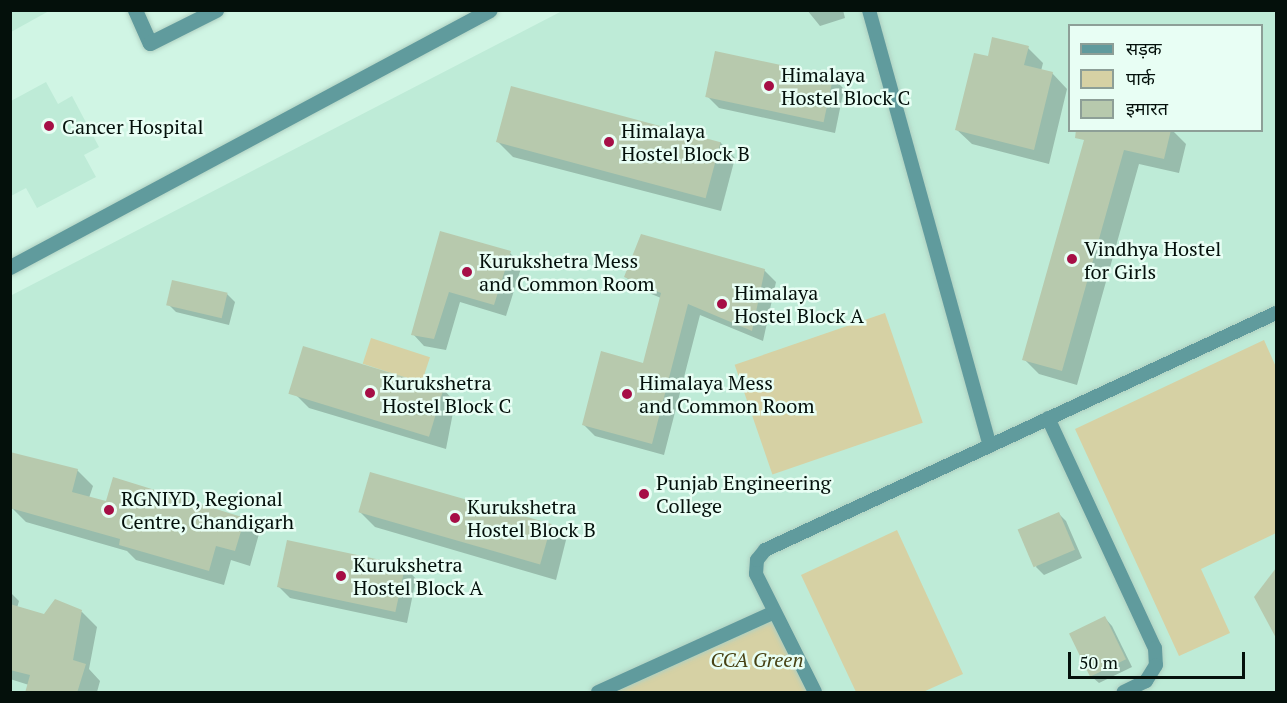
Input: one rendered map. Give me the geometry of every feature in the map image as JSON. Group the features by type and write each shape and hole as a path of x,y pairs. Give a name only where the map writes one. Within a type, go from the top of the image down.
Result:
{"street":[{"path":"135,10 150,43 216,10"},
{"path":"10,267 490,10"}],"lane":[{"path":"869,10 990,445"},
{"path":"815,693 756,574 758,560 765,550 1276,313"},
{"path":"1048,418 1155,648 1156,665 1146,681 1123,693"},
{"path":"598,693 774,612"}],"shaded area":[{"path":"11,10 49,10 49,11 11,32"},
{"name":"Punjab Engineering College","path":"562,11 1276,11 1276,692 11,692 10,296"},
{"name":"Cancer Hospital","path":"46,82 58,104 72,96 99,147 84,155 96,177 37,208 26,188 11,196 11,101"}],"green space":[{"path":"885,313 923,423 772,474 735,365"},
{"path":"371,338 430,357 422,383 363,364"},
{"path":"1264,340 1276,367 1276,533 1201,569 1230,633 1179,656 1075,429"},
{"path":"897,530 963,674 923,692 856,692 801,575"},
{"name":"CCA Green","path":"772,614 812,692 603,692"}],"building":[{"path":"992,37 1029,46 1024,65 1053,72 1034,150 955,130 974,53 988,56"},
{"name":"Himalaya Hostel Block C","path":"715,51 833,76 824,122 705,97"},
{"name":"Himalaya Hostel Block B","path":"511,86 721,142 706,198 496,142"},
{"name":"Vindhya Hostel for Girls","path":"1076,132 1171,132 1164,159 1124,150 1062,371 1022,360 1084,140 1075,138"},
{"name":"Kurukshetra Mess and Common Room","path":"440,231 511,251 494,305 449,292 434,339 411,335"},
{"path":"641,234 765,269 752,331 688,304 652,444 582,425 601,351 643,363 661,293 624,277"},
{"path":"172,280 228,293 222,318 166,305"},
{"name":"Kurukshetra Hostel Block C","path":"303,346 444,389 429,437 288,394"},
{"name":"RGNIYD, Regional Centre, Chandigarh","path":"10,452 78,469 72,492 106,501 113,477 245,518 235,551 216,546 209,571 119,545 120,539 10,508"},
{"name":"Kurukshetra Hostel Block B","path":"370,472 552,524 540,564 358,512"},
{"path":"1059,512 1075,550 1034,567 1018,530"},
{"name":"Kurukshetra Hostel Block A","path":"287,540 405,565 395,612 277,587"},
{"path":"1276,568 1276,638 1254,597"},
{"path":"55,599 82,610 73,660 86,664 77,693 25,693 30,675 10,670 10,604 44,614"},
{"path":"1105,616 1126,659 1090,677 1069,634"}],"place":[{"name":"Himalaya Hostel Block C","path":"769,86"},
{"name":"Cancer Hospital","path":"49,126"},
{"name":"Himalaya Hostel Block B","path":"609,142"},
{"name":"Vindhya Hostel for Girls","path":"1072,259"},
{"name":"Kurukshetra Mess and Common Room","path":"467,272"},
{"name":"Himalaya Hostel Block A","path":"722,304"},
{"name":"Kurukshetra Hostel Block C","path":"370,393"},
{"name":"Himalaya Mess and Common Room","path":"627,394"},
{"name":"Punjab Engineering College","path":"644,494"},
{"name":"RGNIYD, Regional Centre, Chandigarh","path":"109,510"},
{"name":"Kurukshetra Hostel Block B","path":"455,518"},
{"name":"Kurukshetra Hostel Block A","path":"341,576"}]}
